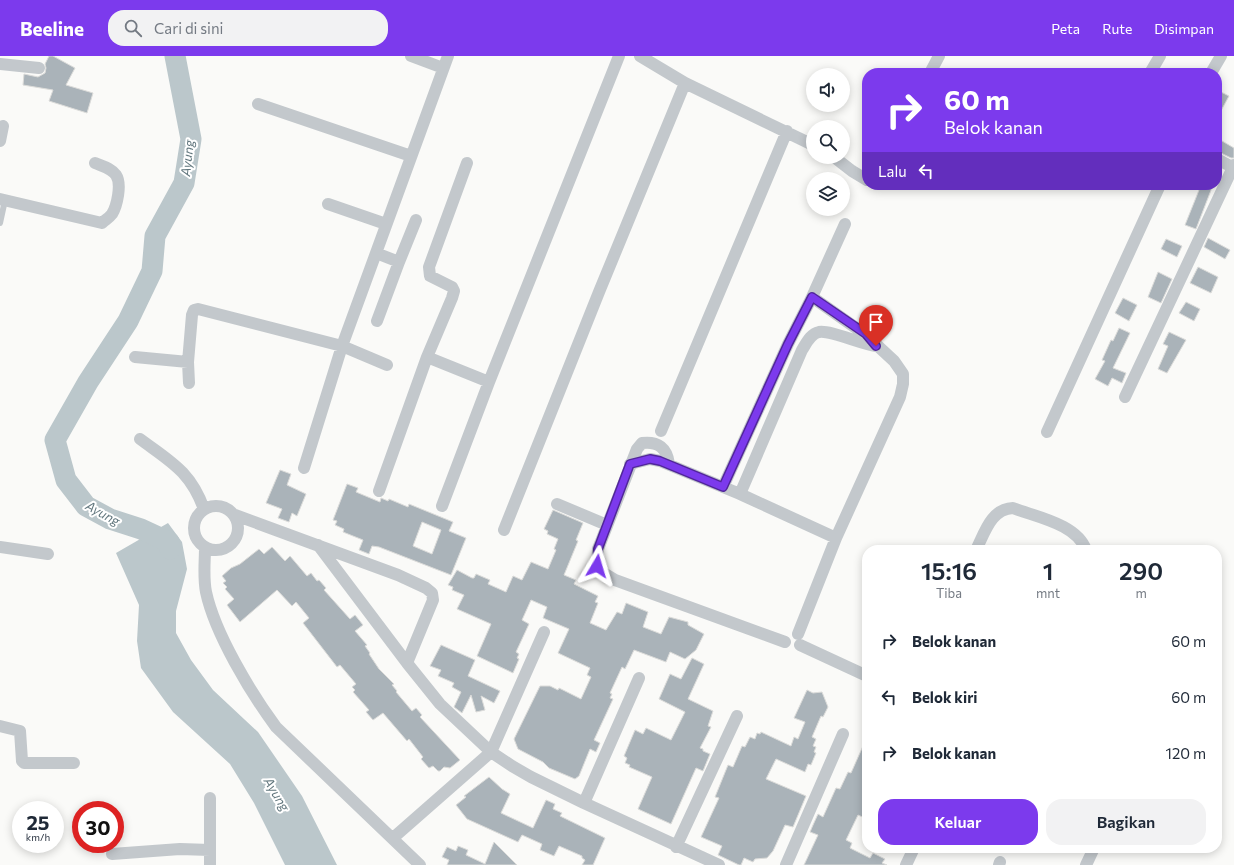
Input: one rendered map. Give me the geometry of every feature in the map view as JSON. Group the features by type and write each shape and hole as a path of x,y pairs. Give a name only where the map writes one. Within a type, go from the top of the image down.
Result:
{"street":[{"path":"410,56 443,68"},
{"path":"304,468 342,346 448,56"},
{"path":"442,506 489,382 619,56"},
{"path":"640,56 685,83 806,141"},
{"path":"933,68 939,56"},
{"path":"1153,68 1160,56"},
{"path":"1214,68 1221,56"},
{"path":"0,64 39,68"},
{"path":"504,530 587,321 685,83"},
{"path":"258,104 412,156"},
{"path":"0,141 3,126"},
{"path":"661,431 787,131"},
{"path":"1125,397 1233,167 1222,162"},
{"path":"2,199 102,223 111,216 115,208 119,185 117,176 111,170 95,163"},
{"path":"379,492 427,357 454,290 450,285 430,276 429,267 467,163"},
{"path":"843,164 862,177"},
{"path":"1047,432 1158,190"},
{"path":"328,204 386,224"},
{"path":"377,321 416,220"},
{"path":"723,487 788,344 812,297 845,224"},
{"path":"376,253 400,262"},
{"path":"669,464 666,450 654,443 642,444 637,449 607,525 596,559 597,566 615,580 785,642 792,648 799,639 836,538 900,397 903,384 903,374 898,366 856,327 812,297"},
{"path":"189,384 188,362 192,315 194,310 198,309 342,346 387,365"},
{"path":"848,339 856,327"},
{"path":"740,494 802,350 811,337 820,332 831,333 863,344 876,346"},
{"path":"788,344 802,350"},
{"path":"135,357 188,362"},
{"path":"427,357 489,382"},
{"path":"140,439 186,475 198,492 204,509"},
{"path":"630,464 650,459 669,464 740,494 836,538"},
{"path":"557,504 607,525"},
{"path":"235,515 239,528 235,540 230,545 218,550 205,546 196,537 194,531 196,518 204,509 212,506 221,506 228,509 235,515 398,575 426,588 432,593 433,600 430,609 408,663"},
{"path":"978,545 989,522 997,512 1005,508 1013,508 1063,527 1083,541 1084,545"},
{"path":"317,544 440,704 491,752 531,777 676,847 719,865"},
{"path":"205,546 204,580 211,608 229,650 257,702 282,733 331,782 393,838 420,865"},
{"path":"0,548 48,554"},
{"path":"393,838 491,752 544,632"},
{"path":"799,639 862,673"},
{"path":"584,803 639,678"},
{"path":"676,847 737,716"},
{"path":"0,726 20,731 22,761 24,763 74,763"},
{"path":"786,865 843,734"},
{"path":"210,798 210,865"},
{"path":"112,854 180,849 210,850"},
{"path":"906,865 912,853"},
{"path":"1086,865 1092,853"}],"lane":[{"path":"0,223 2,199"}],"water":[{"path":"168,523 182,542 187,569 176,611 176,633 191,660 213,690 258,732 302,796 337,865 285,865 254,803 230,764 173,712 141,668 137,641 139,605 116,553"}],"building":[{"path":"49,56 53,56 75,68 66,85 93,93 87,113 49,101 53,90 23,85 24,74 38,77 45,73 45,64"},
{"path":"1222,92 1229,96 1222,109"},
{"path":"1222,141 1234,148 1234,158 1222,154"},
{"path":"1199,190 1211,190 1196,229 1185,225"},
{"path":"1208,238 1230,250 1225,259 1204,247"},
{"path":"1166,239 1182,246 1177,257 1161,249"},
{"path":"1198,267 1218,277 1211,293 1190,283"},
{"path":"1158,272 1172,279 1161,303 1148,297"},
{"path":"1123,298 1137,305 1129,321 1115,313"},
{"path":"1186,302 1200,309 1194,321 1179,313"},
{"path":"1119,328 1130,333 1113,368 1126,373 1122,383 1112,378 1108,386 1095,379 1105,361 1102,360 1111,340 1113,341"},
{"path":"1169,332 1186,340 1167,373 1158,369 1168,346 1163,344"},
{"path":"280,470 291,474 287,485 306,494 297,516 292,513 289,522 278,518 282,509 266,503"},
{"path":"347,484 358,488 356,492 380,502 381,498 388,501 389,499 408,507 409,504 453,522 449,531 466,538 451,575 379,547 372,546 369,554 359,550 363,540 343,532 344,529 335,525 337,521 333,520","holes":["422,522 441,530 432,554 413,546"]},
{"path":"553,510 583,523 576,540 578,541 564,575 576,580 574,584 598,596 595,602 598,603 590,623 606,630 617,612 622,614 626,603 648,612 643,627 661,634 669,617 688,622 688,625 704,634 696,650 685,659 670,652 666,662 634,650 625,669 622,667 610,693 612,694 610,698 613,699 594,740 600,743 596,752 590,749 579,776 575,779 549,768 543,762 518,749 514,739 540,686 550,686 558,690 559,688 581,699 591,677 587,675 590,668 558,653 569,629 543,618 547,607 531,600 522,620 529,624 516,652 519,654 517,658 519,659 513,673 477,656 491,624 457,609 464,595 452,590 453,587 448,585 457,570 472,578 474,578 476,574 490,580 488,584 506,592 513,576 522,580 531,562 548,569 556,550 554,549 558,539 547,534 548,531 544,529"},
{"path":"272,547 285,561 290,556 307,576 311,573 317,581 319,580 326,588 324,590 350,619 355,615 363,625 355,631 367,645 365,646 370,653 369,654 379,669 394,684 392,685 397,691 396,692 412,711 416,708 422,715 420,717 460,760 450,768 444,767 440,771 433,766 429,768 421,759 423,757 409,739 407,741 383,713 373,720 366,712 369,710 353,692 355,690 352,687 356,684 340,665 337,667 303,623 309,618 296,602 292,606 277,590 240,622 227,605 234,599 225,589 227,587 223,583 226,581 222,576 259,549 264,554"},
{"path":"441,645 475,660 468,676 500,691 494,703 481,696 485,710 476,712 471,695 462,713 454,707 461,692 452,687 454,683 438,676 441,670 430,666"},
{"path":"692,658 704,664 688,699 713,711 708,726 711,727 700,748 710,754 703,771 696,768 671,824 638,809 652,777 629,767 630,765 625,763 627,758 624,756 635,730 643,734 646,728 671,740 685,712 659,699 670,674 681,679"},
{"path":"807,690 813,693 822,692 828,707 823,717 821,716 812,737 816,739 813,746 816,747 814,752 816,753 811,765 808,764 805,772 776,759 766,779 806,796 793,827 785,825 773,851 767,858 755,859 753,862 744,858 741,865 739,865 718,855 722,846 701,837 719,798 715,797 728,765 733,767 742,746 745,747 750,737 755,739 757,733 760,734 761,732 791,746 794,737 798,739 805,722 794,718"},
{"path":"862,748 862,817 858,815 846,840 852,843 850,848 870,858 873,853 885,859 882,863 887,865 804,865 818,835 810,832 818,814 823,817 836,788 840,789 848,772 851,773"},
{"path":"489,777 510,794 501,813 533,828 546,800 555,804 553,809 562,813 560,816 605,838 593,865 582,865 585,860 582,856 559,846 554,856 540,850 542,844 522,835 518,842 467,819 456,805 466,797 464,796"},
{"path":"494,842 517,865 447,865 449,860 442,857 447,847 456,851 458,846 468,850 466,855 485,864"}],"waterway":[{"name":"Ayung","path":"170,549 169,542 141,529 110,519 86,506 66,480 55,440 88,382 128,321 152,271 155,236 184,183 191,139 175,56"}],"route":[{"path":"597,566 596,559 598,549 630,464 650,459 660,461 723,487 788,344 812,297 866,334 876,346"}]}
